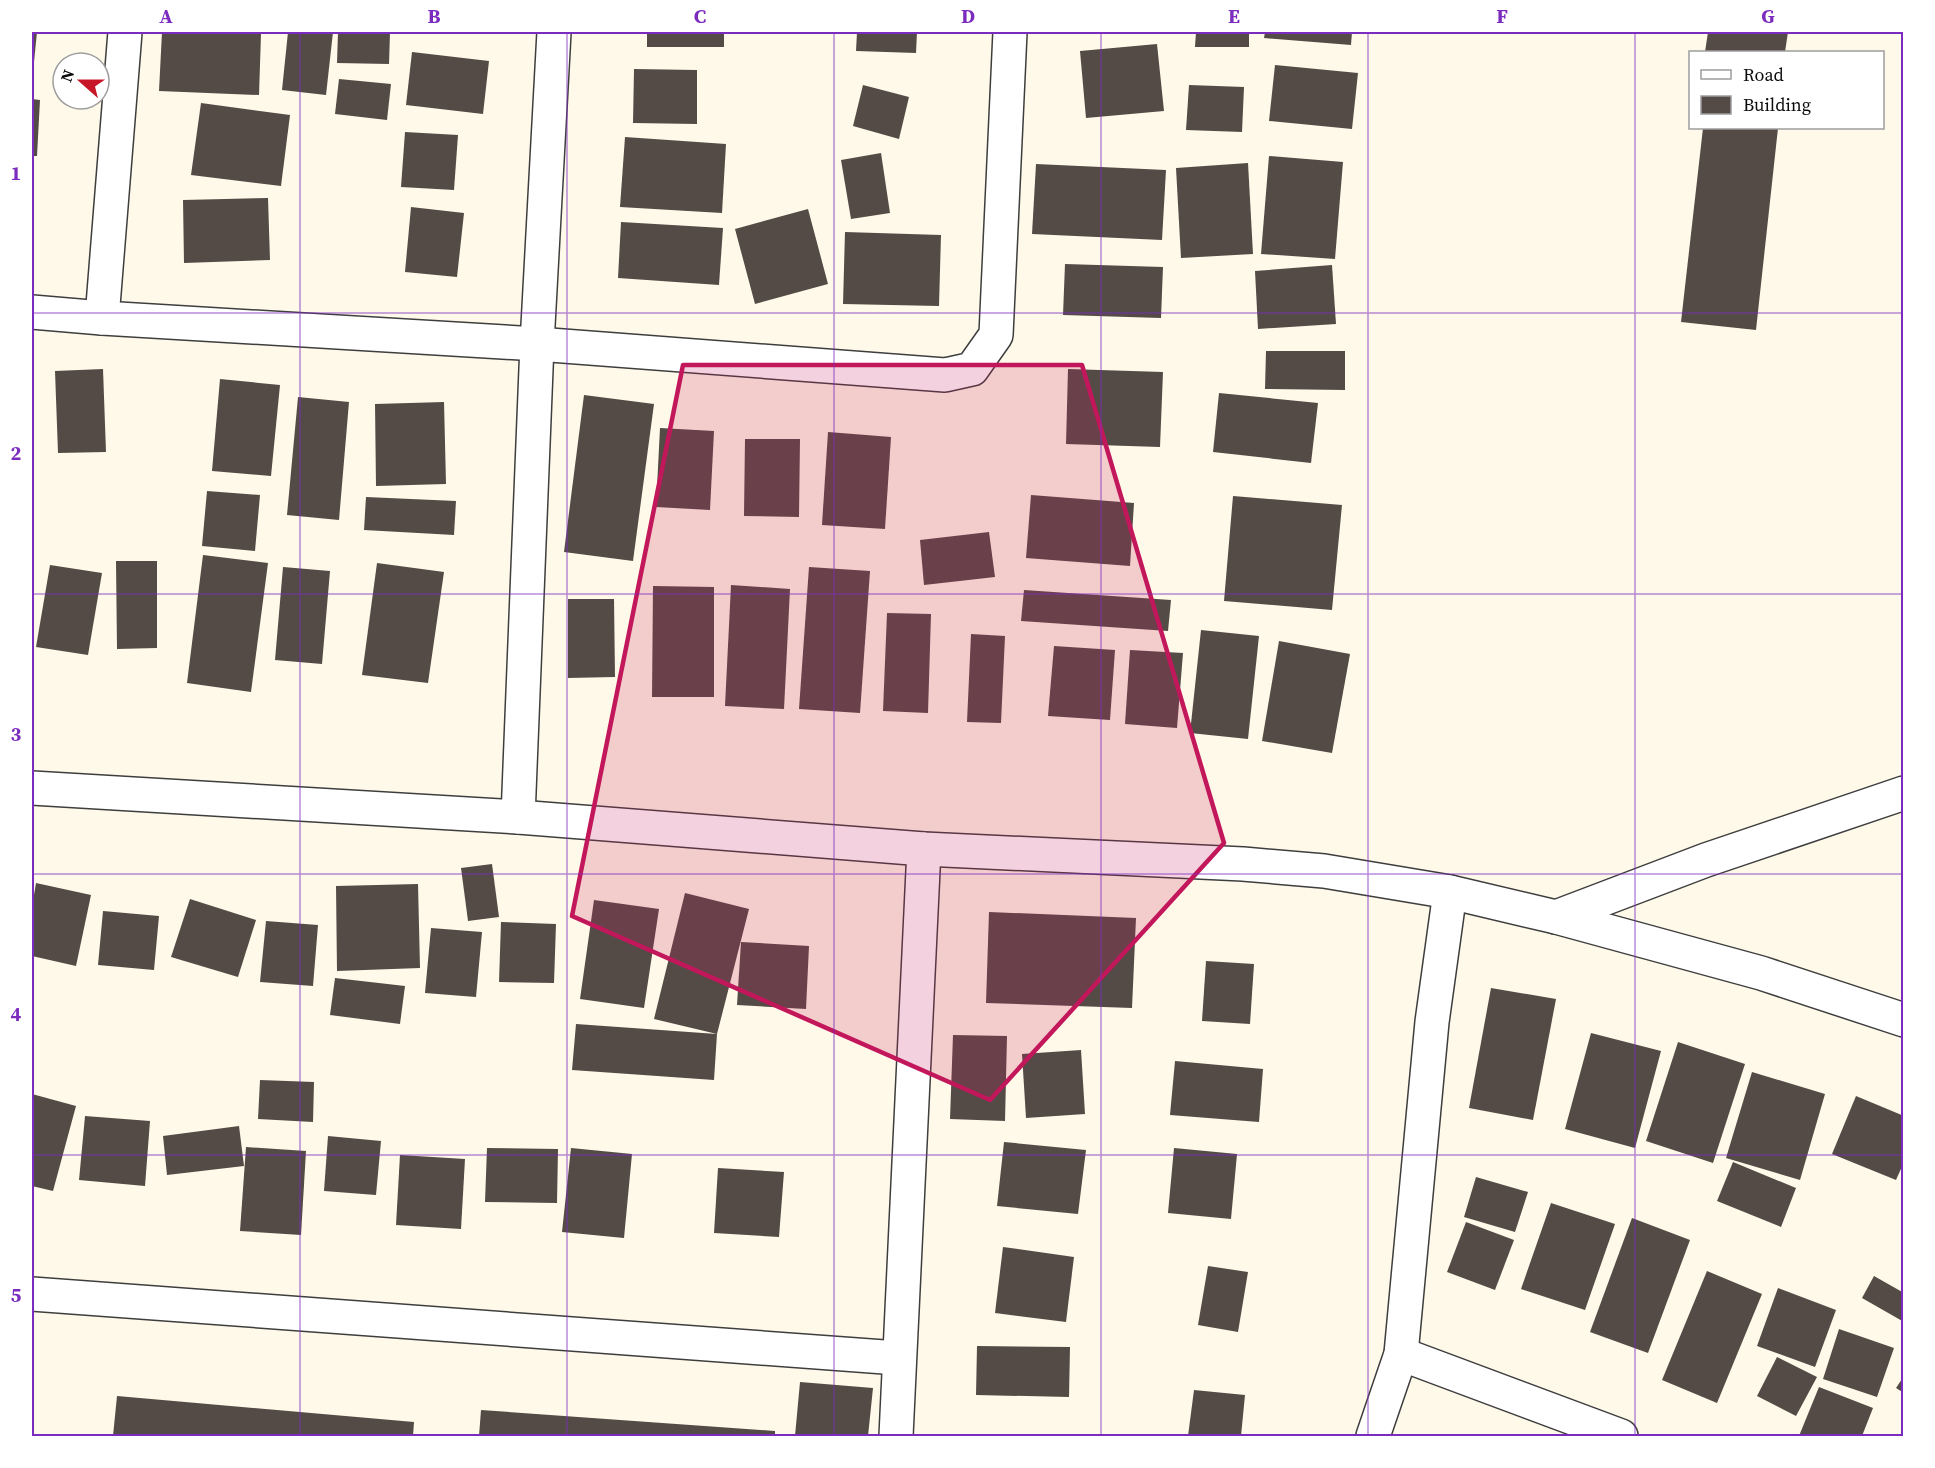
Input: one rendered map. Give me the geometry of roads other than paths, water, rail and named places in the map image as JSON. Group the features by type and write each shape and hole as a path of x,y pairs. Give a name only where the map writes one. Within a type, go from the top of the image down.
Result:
{"street":[{"path":"102,318 125,32"},
{"path":"518,817 537,344 554,32"},
{"path":"32,312 537,344 945,375 972,369 996,335 1010,32"},
{"path":"32,788 518,817 924,849 1255,865 1324,871 1450,892 1556,917 1761,973 1904,1020"},
{"path":"1556,917 1706,860 1904,793"},
{"path":"896,1437 924,849"},
{"path":"1373,1437 1401,1354 1432,1022 1450,892"},
{"path":"32,1294 898,1358"},
{"path":"1401,1354 1622,1437"}]}
